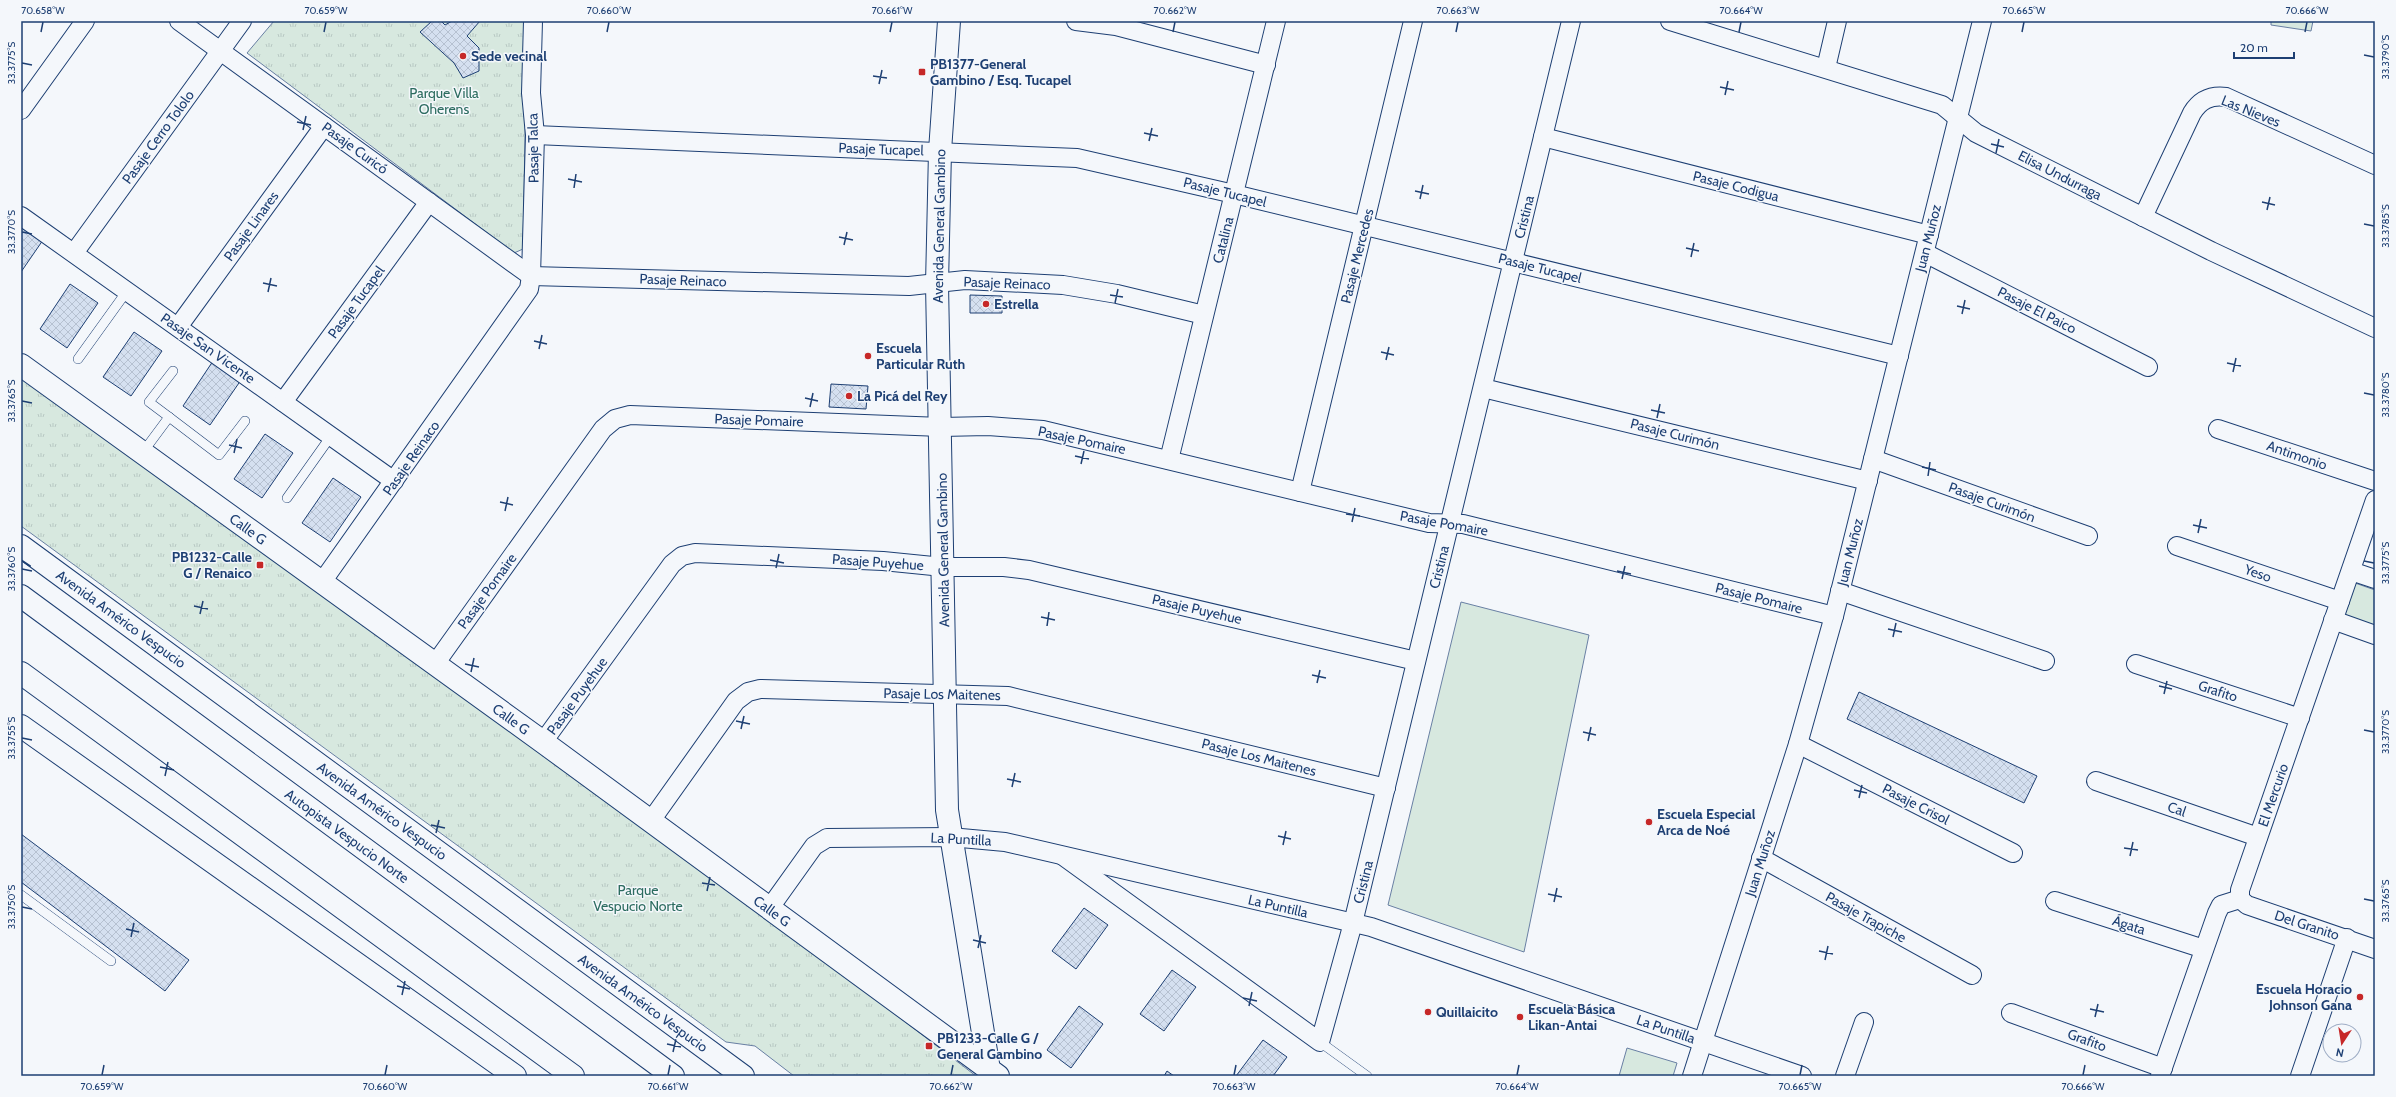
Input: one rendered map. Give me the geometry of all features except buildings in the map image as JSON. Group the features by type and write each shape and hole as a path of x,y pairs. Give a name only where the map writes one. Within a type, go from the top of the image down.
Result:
{"main road":[{"name":"Avenida General Gambino","path":"949,21 940,151 937,284 947,810 950,837 993,1074"},
{"name":"Calle G","path":"21,365 543,742 993,1074"},
{"name":"Avenida Américo Vespucio","path":"21,546 743,1076"},
{"name":"Autopista Vespucio Norte","path":"21,596 673,1076"},
{"path":"21,673 573,1076"},
{"path":"21,726 515,1076"}],"street":[{"path":"21,110 85,21"},
{"name":"Pasaje Curicó","path":"179,21 531,276"},
{"name":"Pasaje Cerro Tololo","path":"74,253 242,21"},
{"name":"Pasaje Talca","path":"531,276 535,135 531,93 534,21"},
{"path":"1076,21 1116,26 1266,65"},
{"name":"Catalina","path":"1169,460 1276,21"},
{"name":"Pasaje Mercedes","path":"1300,492 1414,21"},
{"name":"Cristina","path":"1320,1042 1353,924 1571,21"},
{"name":"Elisa Undurraga","path":"1670,21 1706,26 1826,68 1942,105 1976,133 2143,217 2375,328"},
{"path":"1826,68 1837,21"},
{"name":"Juan Muñoz","path":"1692,1076 1798,744 1834,616 1982,21"},
{"name":"Las Nieves","path":"2143,217 2192,113 2199,104 2210,98 2226,97 2375,165"},
{"name":"Pasaje Linares","path":"178,327 324,126"},
{"name":"Pasaje Tucapel","path":"535,135 1077,158 1234,194 1899,356"},
{"name":"Pasaje Codigua","path":"1543,137 1929,235"},
{"name":"Pasaje Tucapel","path":"283,402 429,202"},
{"name":"Pasaje San Vicente","path":"21,216 394,480"},
{"name":"Pasaje El Paico","path":"1925,253 2148,367"},
{"name":"Pasaje Reinaco","path":"322,582 526,296 531,276 910,286 965,280 1070,286 1117,294 1204,315"},
{"name":"Pasaje Curimón","path":"1483,388 1868,481"},
{"name":"Pasaje Pomaire","path":"435,664 602,429 615,419 630,415 940,427 988,426 1043,430 1429,523 1463,524 1834,616"},
{"name":"Antimonio","path":"2218,429 2375,482"},
{"name":"Pasaje Curimón","path":"1873,459 2088,536"},
{"name":"El Mercurio","path":"2240,899 2240,890 2375,500"},
{"name":"Yeso","path":"2176,546 2340,601"},
{"name":"Pasaje Puyehue","path":"543,742 672,564 682,556 695,552 860,560 943,568 1004,567 1052,574 1416,661"},
{"path":"2350,571 2375,579"},
{"path":"1840,591 2045,661"},
{"path":"2333,620 2375,635"},
{"name":"Grafito","path":"2136,664 2300,718"},
{"name":"Pasaje Los Maitenes","path":"650,822 736,701 748,692 760,689 945,694 983,693 1014,697 1386,788"},
{"name":"Pasaje Crisol","path":"1798,744 2013,853"},
{"name":"Cal","path":"2096,781 2258,837"},
{"name":"La Puntilla","path":"769,909 820,840 827,838 950,837 1005,842 1371,927 1802,1076"},
{"path":"1064,856 1320,1042"},
{"name":"Pasaje Trapiche","path":"1761,858 1972,975"},
{"path":"2161,1072 2204,949 2221,906 2240,899"},
{"name":"Del Granito","path":"2240,899 2247,905 2375,948"},
{"name":"Ágata","path":"2055,901 2204,949"},
{"path":"2300,1076 2347,938"},
{"name":"Grafito","path":"2011,1013 2161,1072"},
{"path":"1845,1076 1864,1022"}],"lane":[{"path":"78,359 127,291"},
{"path":"173,371 149,402 219,455 245,421"},
{"path":"142,452 169,417"},
{"path":"287,498 331,436"},
{"path":"21,895 110,961"},
{"path":"1320,1042 1367,1076"}],"green space":[{"name":"Parque Villa Oherens","path":"274,21 527,21 523,249 514,253 247,53"},
{"path":"2271,21 2313,21 2311,31 2271,25"},
{"name":"Parque Vespucio Norte","path":"21,370 685,853 976,1076 794,1076 755,1046 726,1042 21,526"},
{"path":"2355,583 2375,590 2375,627 2344,617"},
{"path":"1461,602 1589,635 1524,952 1388,905"},
{"path":"1627,1048 1677,1063 1673,1076 1619,1076"}],"wall":[{"path":"21,560 30,566"}],"place":[{"name":"Sede vecinal","path":"463,56"},
{"name":"PB1377-General Gambino / Esq. Tucapel","path":"922,72"},
{"name":"Estrella","path":"986,304"},
{"name":"Escuela Particular Ruth","path":"868,356"},
{"name":"La Picá del Rey","path":"849,396"},
{"name":"PB1232-Calle G / Renaico","path":"260,565"},
{"name":"Escuela Especial Arca de Noé","path":"1649,822"},
{"name":"Escuela Horacio Johnson Gana","path":"2360,997"},
{"name":"Quillaicito","path":"1428,1012"},
{"name":"Escuela Básica Likan-Antai","path":"1520,1017"},
{"name":"PB1233-Calle G / General Gambino","path":"929,1046"}]}
